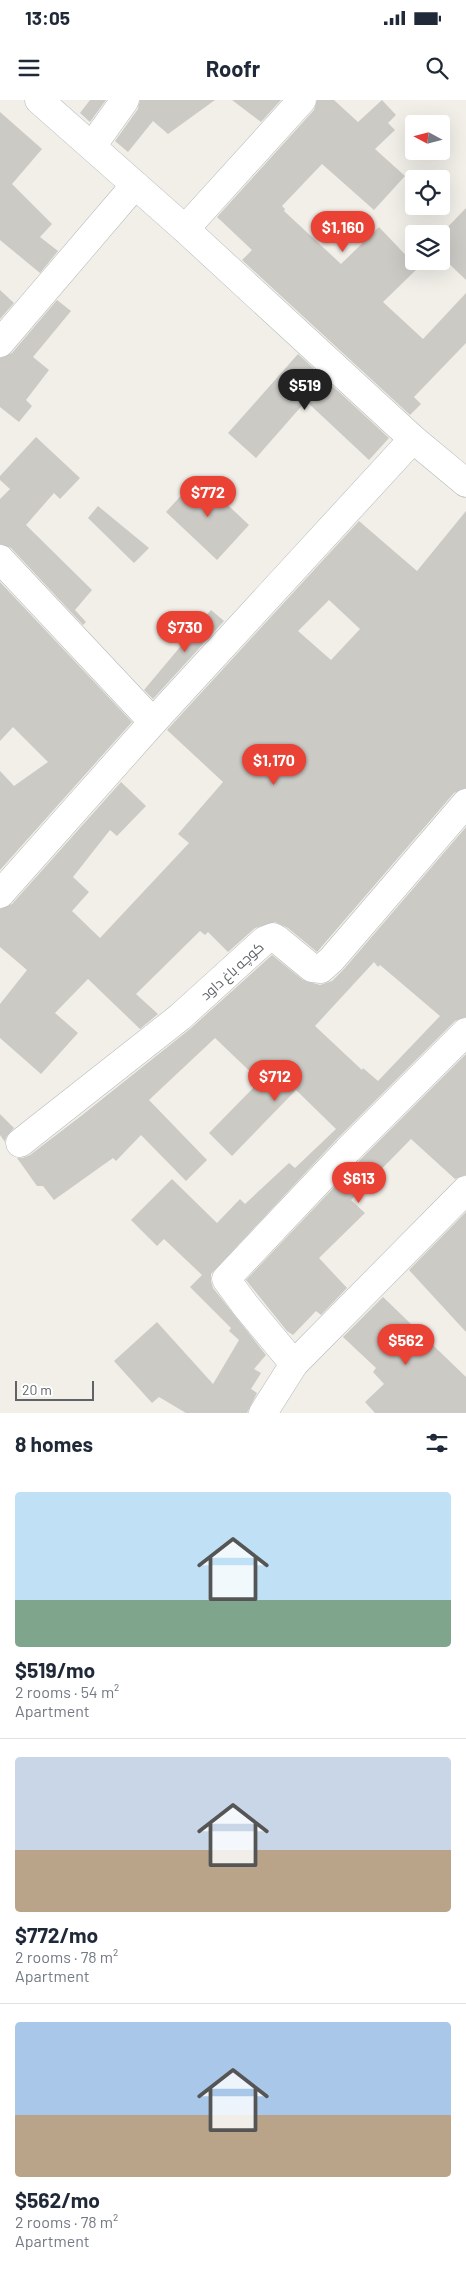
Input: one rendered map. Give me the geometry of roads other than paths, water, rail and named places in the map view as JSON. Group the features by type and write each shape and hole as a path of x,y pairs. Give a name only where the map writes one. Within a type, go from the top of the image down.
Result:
{"street":[{"path":"39,100 186,230 413,439 466,483"},
{"path":"92,146 125,100"},
{"path":"186,230 302,100"},
{"path":"0,343 135,185"},
{"path":"0,894 153,722 413,439"},
{"path":"0,560 153,722"},
{"name":"کوچه باغ داود","path":"20,1143 180,1017 265,940 272,937 278,940 312,968 321,969 332,959 466,803"},
{"path":"294,1364 245,1305 226,1278 348,1150 466,1032"},
{"path":"263,1413 294,1364 466,1190"}]}
